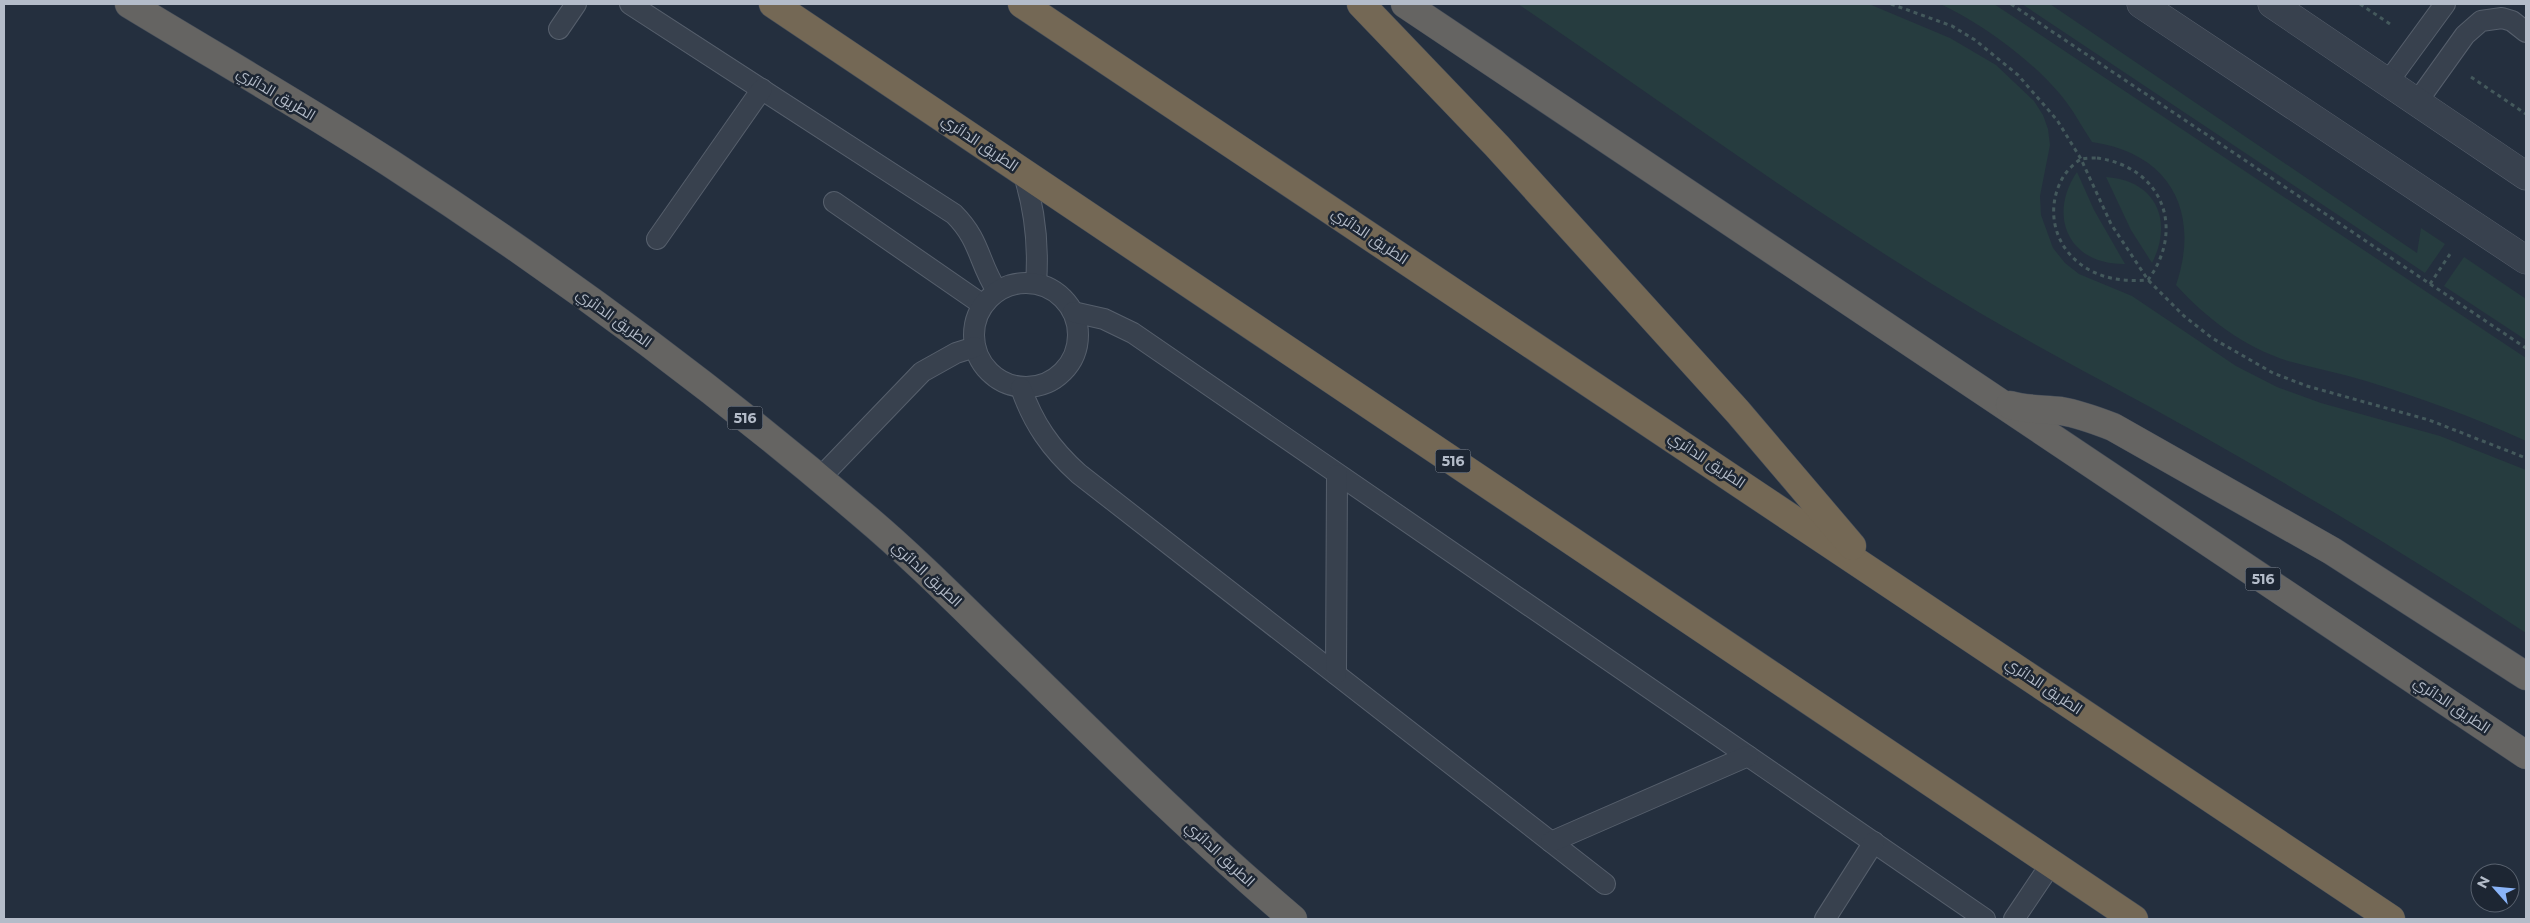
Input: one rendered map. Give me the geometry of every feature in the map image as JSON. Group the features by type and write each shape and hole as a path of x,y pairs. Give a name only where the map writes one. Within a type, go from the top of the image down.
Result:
{"highway":[{"name":"الطريق الدائري","path":"129,4 389,163 642,337 820,478 948,592 1153,792 1293,919"},
{"name":"الطريق الدائري","path":"772,4 2134,919"},
{"name":"الطريق الدائري","path":"1022,4 2391,919"},
{"path":"1361,4 1496,146 1731,405 1876,573"},
{"name":"الطريق الدائري","path":"1405,4 2526,755"},
{"path":"2000,402 2029,410 2058,411 2086,416 2113,427 2332,551 2526,676"}],"street":[{"path":"2141,4 2526,260"},
{"path":"2272,4 2526,176"}],"lane":[{"path":"559,29 576,4"},
{"path":"630,4 954,214 971,234 988,276 990,298"},
{"path":"2388,82 2445,4"},
{"path":"2417,102 2465,35 2481,21 2502,18 2512,21 2526,32"},
{"path":"657,239 762,89"},
{"path":"1023,172 1036,224 1038,261 1036,283"},
{"path":"834,202 990,298"},
{"path":"1036,283 1051,288 1064,298 1073,312 1078,327 1078,343 1073,358 1064,372 1052,382 1036,387 1021,388 1004,384 991,375 981,363 975,347 973,333 976,318 990,298 1009,285 1036,283"},
{"path":"1073,312 1104,319 1133,333 1985,919"},
{"path":"820,478 922,372 956,353 975,347"},
{"path":"1021,388 1037,426 1063,460 1605,884"},
{"path":"1336,674 1337,475"},
{"path":"1551,842 1748,756"},
{"path":"1825,919 1874,842"},
{"path":"2014,919 2051,864"}],"path":[{"path":"1891,4 1952,26 1997,56 2039,97 2057,120 2081,159 2111,224 2148,280 2184,316 2212,338 2273,373 2307,386 2428,420 2526,458"},
{"path":"2011,4 2526,348"},
{"path":"2081,159 2114,160 2129,167 2142,176 2158,196 2166,218 2167,236 2164,252 2158,267 2148,280 2131,281 2094,273 2079,263 2066,249 2057,233 2053,214 2054,198 2068,169 2081,159"},
{"path":"2430,284 2471,223"}],"green space":[{"path":"1518,4 1869,4 1950,38 1996,65 2034,101 2043,115 2048,129 2050,145 2040,196 2041,215 2053,248 2065,263 2079,274 2132,296 2236,366 2277,387 2321,403 2440,436 2526,470 2526,633 2415,562 2301,493 1980,313 1921,277 1804,201"},
{"path":"1940,4 1994,4 2526,358 2526,441 2467,416 2407,394 2272,355 2241,340 2213,320 2176,285 2183,258 2184,233 2181,211 2173,190 2159,173 2142,159 2119,148 2092,142 2067,103 2026,60 1974,22"},
{"path":"2022,4 2050,4 2417,253 2421,228 2445,244 2425,273"},
{"path":"2077,172 2094,210 2125,264 2106,262 2090,256 2077,247 2069,235 2064,221 2064,205 2068,189"},
{"path":"2106,177 2123,180 2137,186 2148,194 2156,205 2160,218 2161,232 2152,263 2131,230"},
{"path":"2464,257 2526,299 2526,340 2444,286"}]}
